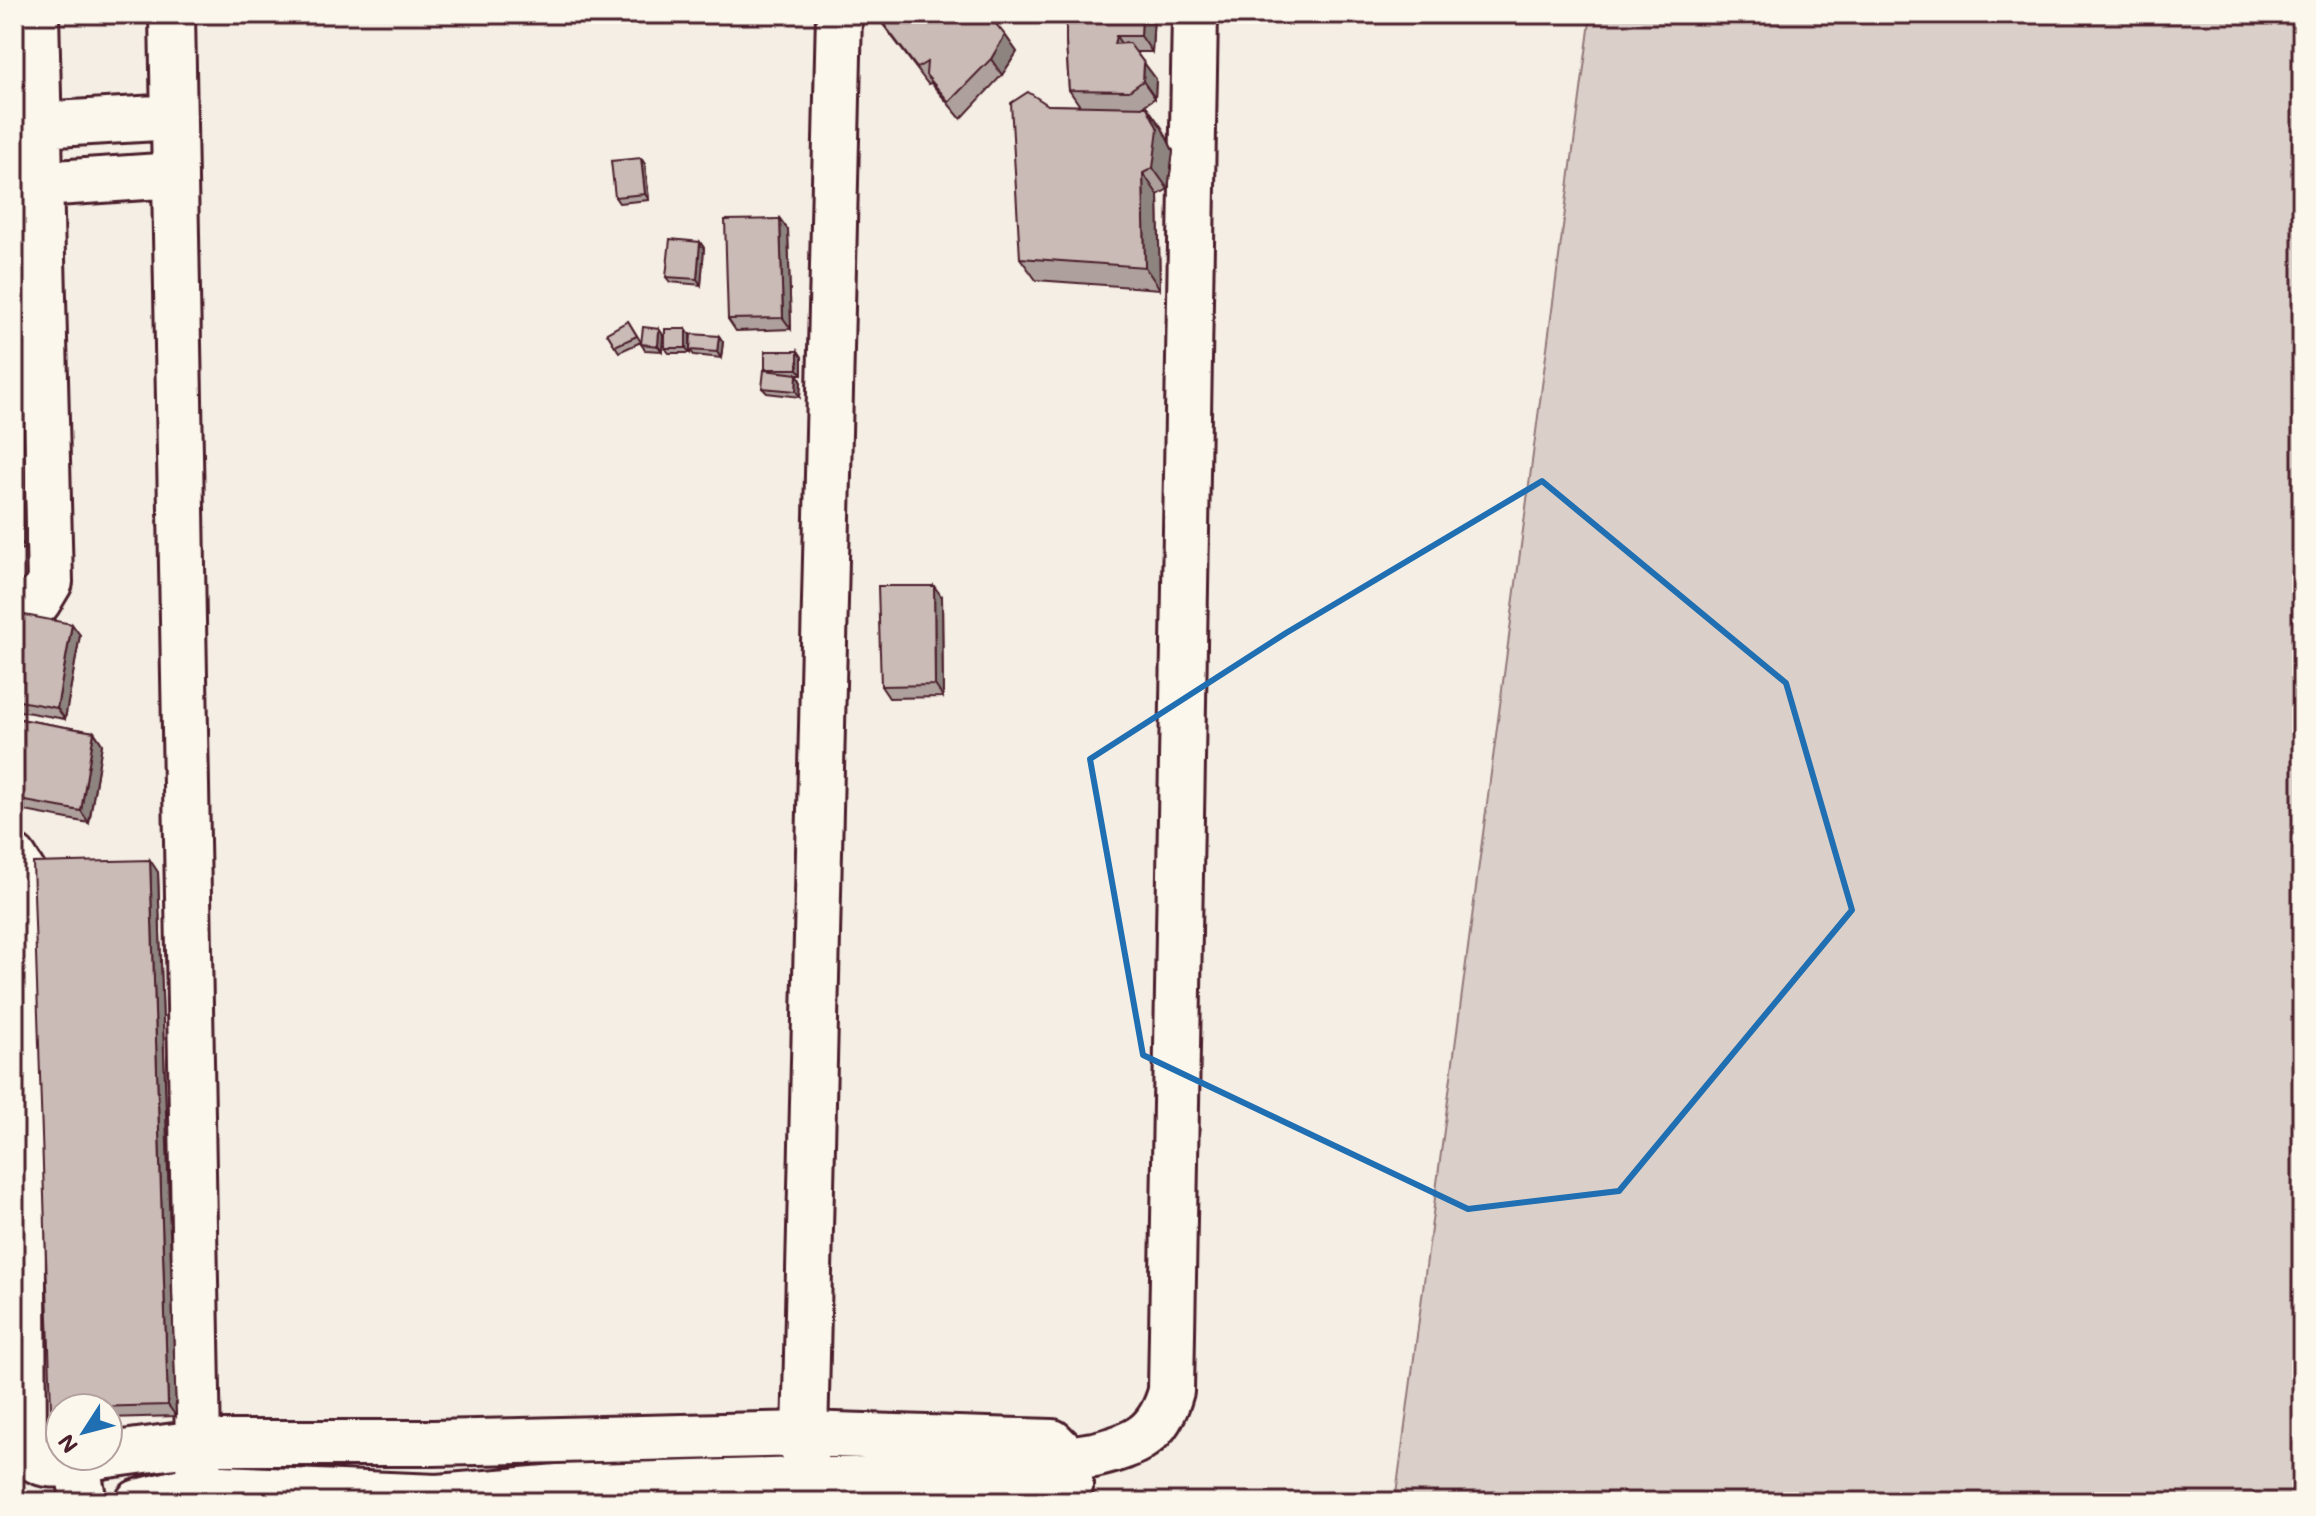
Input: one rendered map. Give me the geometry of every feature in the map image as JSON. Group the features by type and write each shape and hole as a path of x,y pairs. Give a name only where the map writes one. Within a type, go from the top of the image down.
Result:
{"street":[{"path":"14,606 38,602 50,582 36,14"},
{"path":"172,14 199,1495"},
{"path":"804,1480 839,14"},
{"path":"138,1502 199,1495 437,1497 558,1487 804,1480 1070,1481 1115,1450 1133,1444 1148,1434 1167,1408 1171,1391 1195,14"},
{"path":"39,125 174,117"},
{"path":"41,184 175,175"},
{"path":"14,858 24,874 26,887 18,1127 24,1448 33,1461 44,1464"},
{"path":"124,1453 197,1443 433,1443 804,1434 1052,1442 1070,1481"},
{"path":"552,1439 558,1487"},
{"path":"84,1502 92,1472"}],"highlighted area":[{"path":"1542,481 1786,683 1852,910 1619,1191 1468,1209 1143,1055 1090,759 1286,633"}],"shaded area":[{"path":"1591,14 2302,14 2302,1502 1395,1502"}],"building":[{"path":"876,14 988,14 1005,35 991,59 949,102 926,75 927,62 917,68"},
{"path":"1066,14 1142,14 1141,36 1116,36 1114,44 1129,43 1144,63 1143,81 1129,91 1069,90"},
{"path":"1028,92 1048,105 1147,107 1158,129 1153,168 1143,173 1145,267 1020,258 1011,103"},
{"path":"641,158 645,194 615,197 611,161"},
{"path":"780,219 783,318 728,319 725,220"},
{"path":"670,239 700,242 697,279 666,277"},
{"path":"14,303 18,538 14,538"},
{"path":"628,321 637,336 615,346 607,333"},
{"path":"643,327 659,329 658,346 641,344"},
{"path":"665,329 686,329 686,348 665,348"},
{"path":"691,334 719,336 717,352 690,350"},
{"path":"765,351 798,351 798,369 765,369"},
{"path":"764,370 797,374 796,391 762,388"},
{"path":"878,586 934,586 935,685 881,686"},
{"path":"14,613 72,624 57,708 14,700"},
{"path":"14,718 94,732 81,811 14,799"},
{"path":"150,860 168,1405 124,1406 124,1392 50,1392 33,863"},
{"path":"801,1495 802,1502 382,1502"}]}
